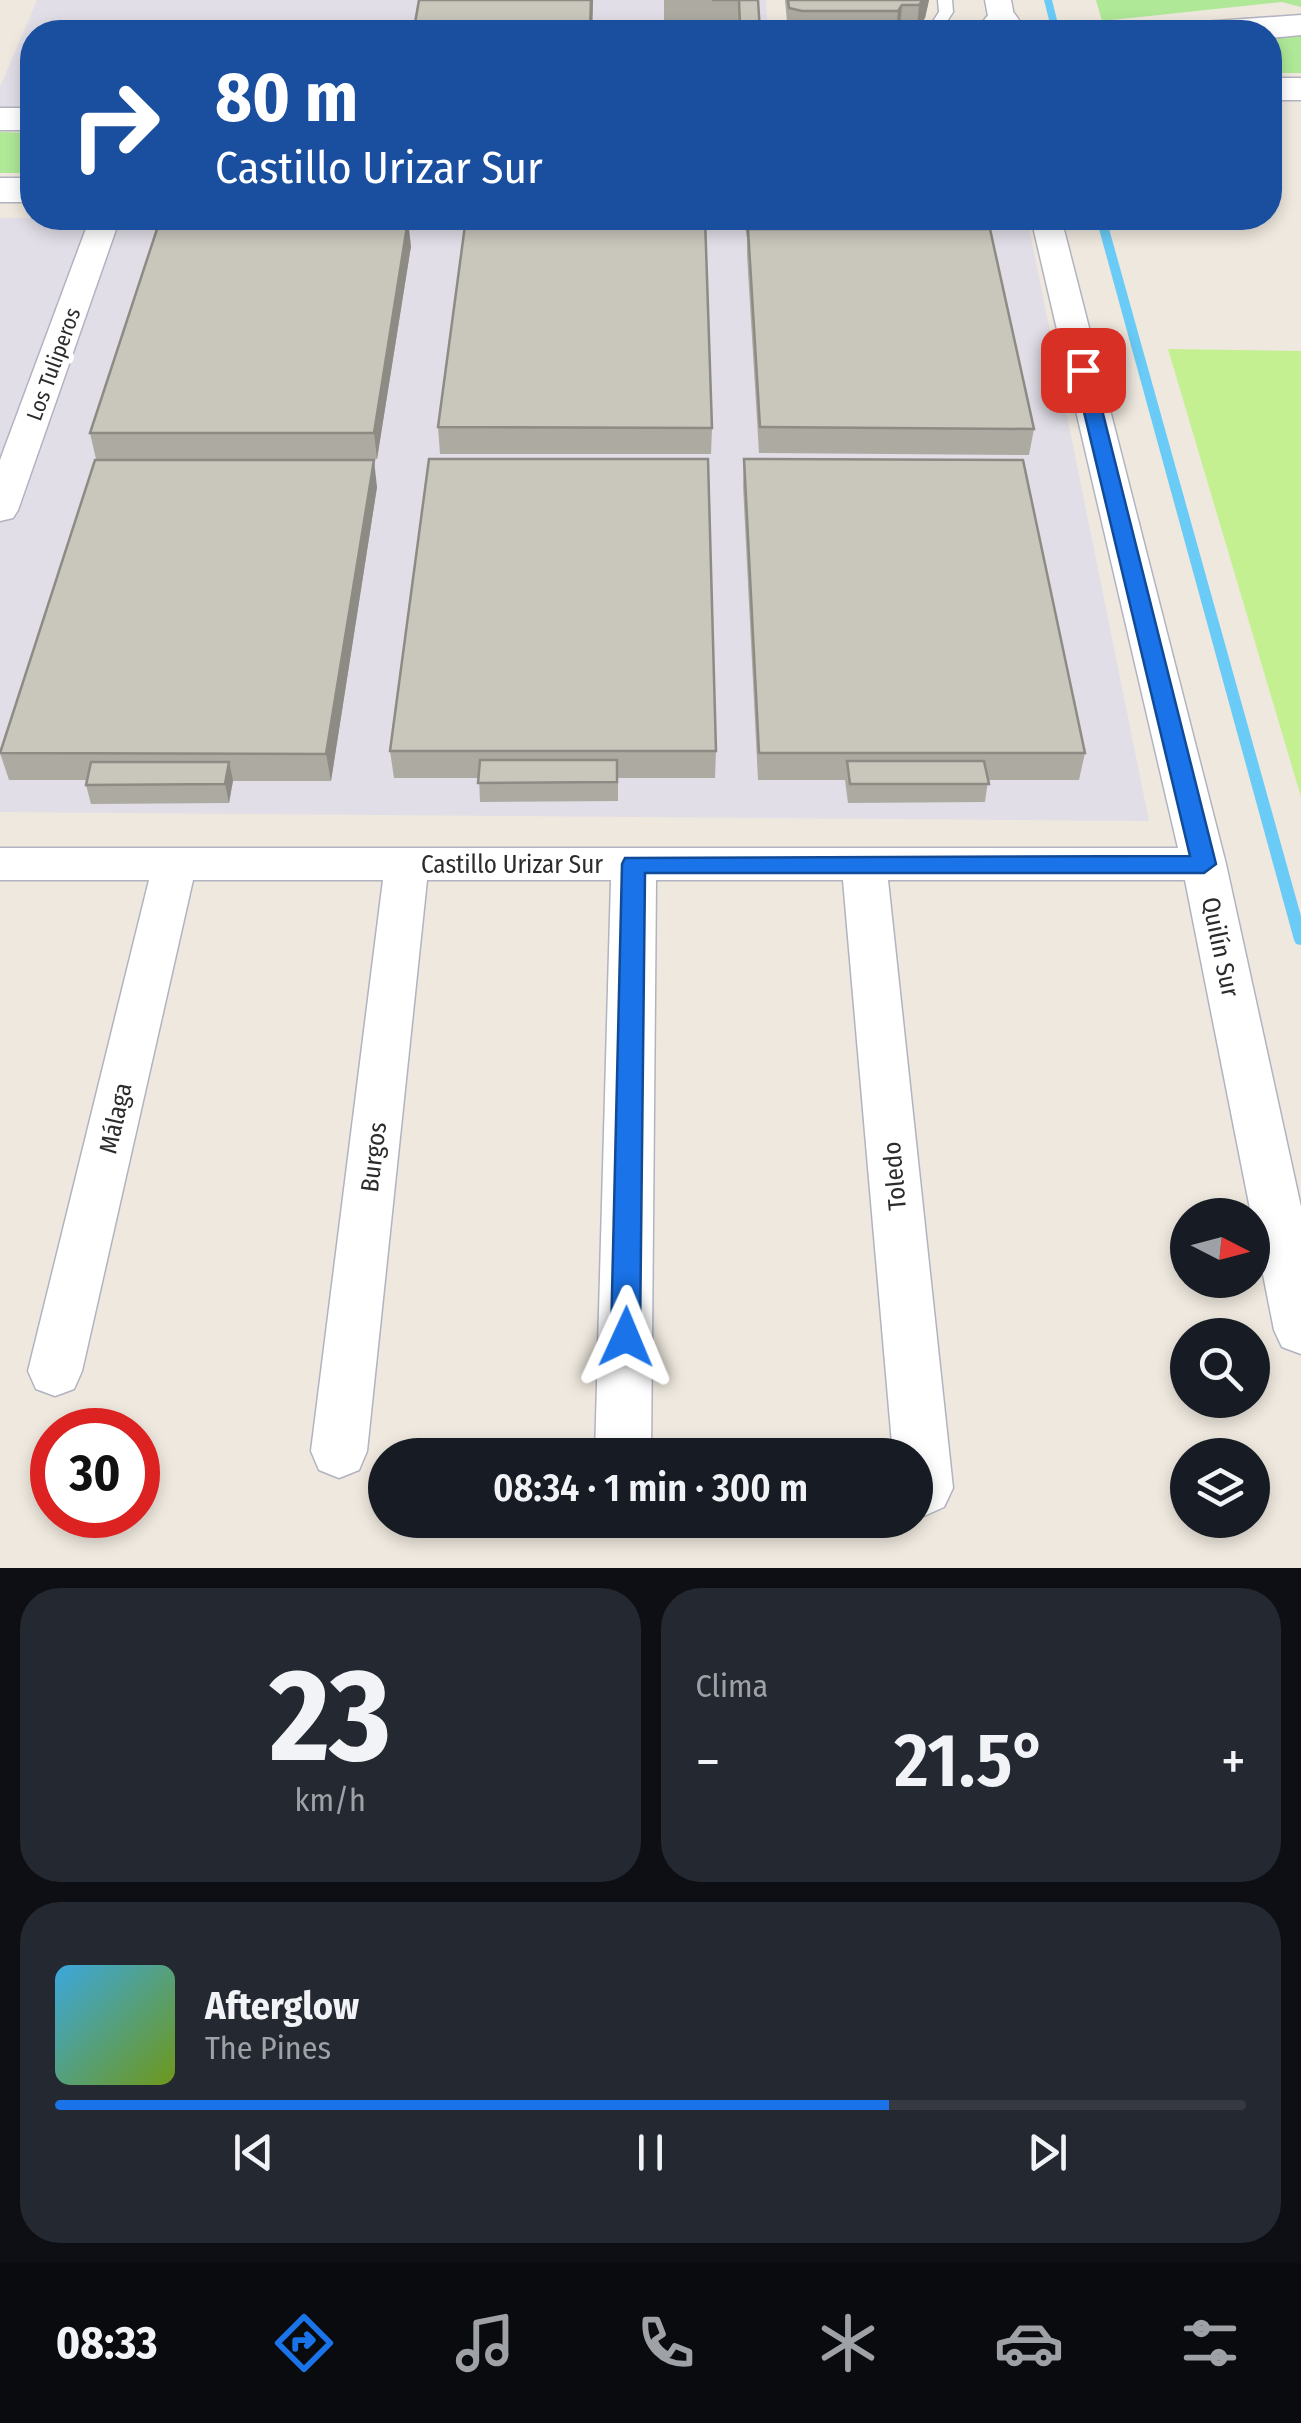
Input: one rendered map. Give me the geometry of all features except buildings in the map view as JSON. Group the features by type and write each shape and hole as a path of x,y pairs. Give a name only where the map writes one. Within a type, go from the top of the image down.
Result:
{"street":[{"name":"Los Tuliperos","path":"0,510 101,230"},
{"name":"Quilín Sur","path":"1049,230 1204,864 1301,1330"},
{"name":"Castillo Urizar Sur","path":"0,864 1204,864"},
{"name":"Málaga","path":"54,1371 175,864"},
{"name":"Burgos","path":"338,1451 407,864"},
{"path":"624,1438 634,864"},
{"name":"Toledo","path":"864,864 919,1438"}],"shaded area":[{"path":"37,0 766,0 767,20 28,20"},
{"path":"20,40 20,107 0,108 0,87"},
{"path":"0,218 20,218 20,230 1029,230 1149,821 0,812"}],"green space":[{"path":"1096,0 1301,0 1301,7 1282,2 1102,20"},
{"path":"1282,31 1301,31 1301,73 1282,73"},
{"path":"0,132 20,133 20,173 0,173"},
{"path":"1168,349 1301,351 1301,797"}],"waterway":[{"path":"1048,0 1053,20"},
{"path":"1104,230 1301,940"}],"route":[{"path":"626,1337 634,864 1204,864 1083,370"}]}
